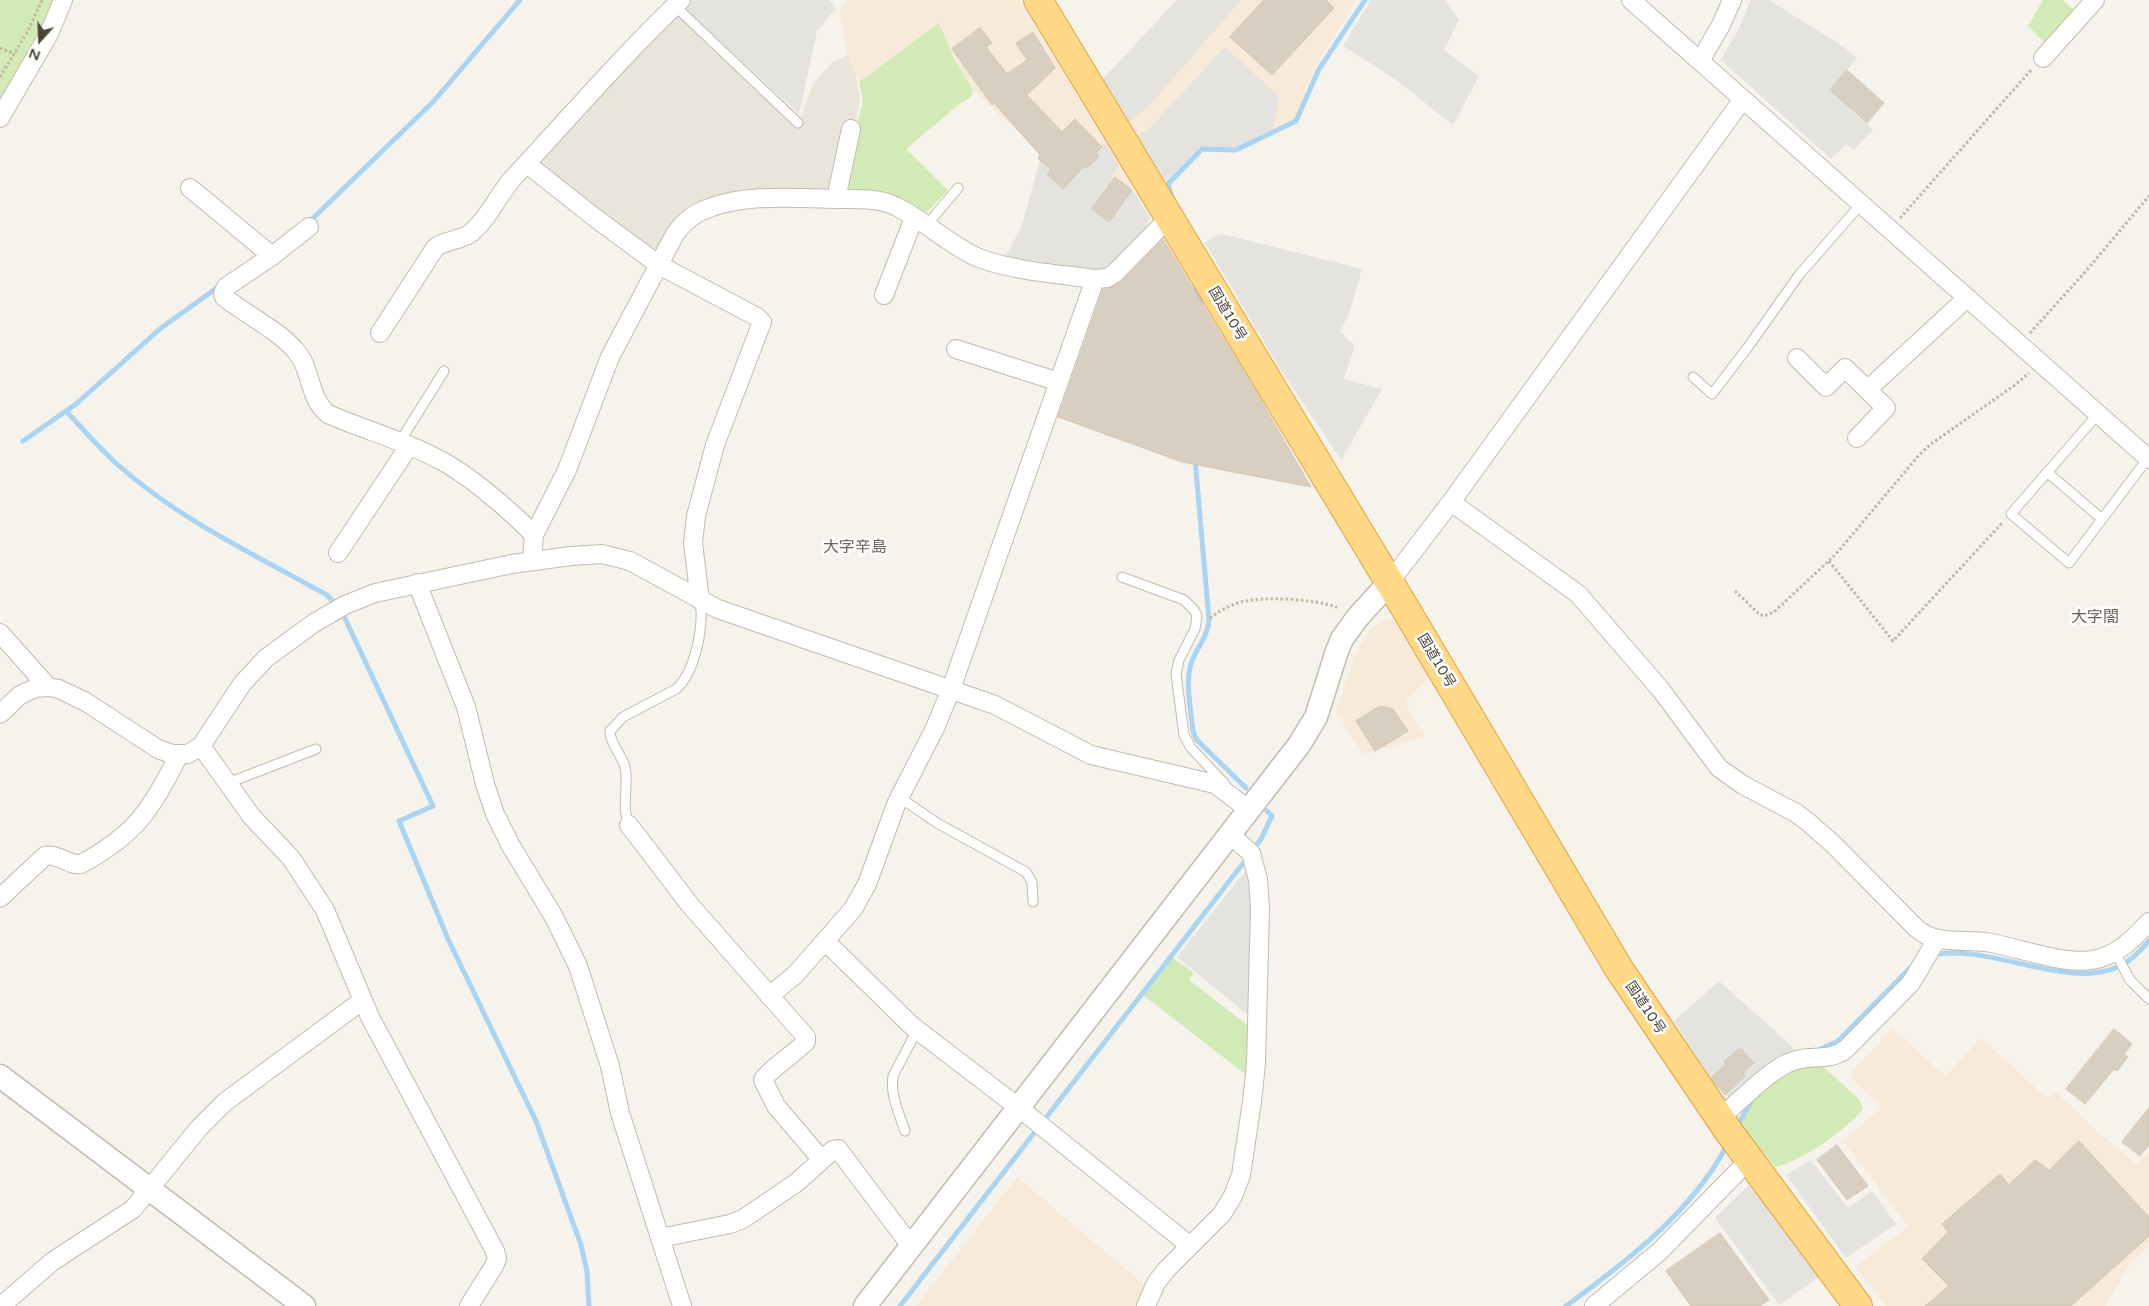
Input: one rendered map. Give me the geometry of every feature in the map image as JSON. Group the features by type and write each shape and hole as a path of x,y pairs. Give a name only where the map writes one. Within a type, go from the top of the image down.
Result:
{"highway":[{"name":"国道10号","path":"1038,0 1619,969 1734,1139 1858,1306"}],"street":[{"path":"0,118 50,34 63,0"},
{"path":"1631,0 2149,458"},
{"path":"1700,61 1721,25 1732,0"},
{"path":"2042,58 2094,0"},
{"path":"380,333 434,248 473,232 510,181 607,75 679,2"},
{"path":"864,1306 1312,724 1321,704 1337,651 1349,628 1389,583 1451,502 1743,99"},
{"path":"836,199 851,129"},
{"path":"527,164 600,222 659,265 757,317 762,322 715,445 696,516 693,543 700,600"},
{"path":"190,188 272,256"},
{"path":"532,560 534,535 571,460 610,357 682,225 704,210 721,204 775,198 883,202 894,205 960,249 980,258 1004,264 1095,279 1107,278 1115,273 1169,217"},
{"path":"884,295 920,222"},
{"path":"309,227 272,256 226,287 223,293 224,297 296,350 305,365 316,399 323,410 344,421 438,459 452,467 516,518 534,535"},
{"path":"769,996 795,975 826,942 850,915 863,893 899,797 935,728 951,689 1095,279"},
{"path":"1867,390 1967,298"},
{"path":"956,349 1058,382"},
{"path":"1797,358 1826,388 1845,368 1886,408 1857,438"},
{"path":"338,553 404,444"},
{"path":"1451,502 1578,594 1661,690 1719,768 1742,785 1796,813 1808,822 1926,936 1937,939 1985,942 2083,961 2103,957 2115,952 2128,944 2149,922"},
{"path":"0,714 19,696 36,688 48,687 59,689 77,697 158,749 179,755 195,751 201,746 242,684 266,658 314,622 345,605 375,593 417,583 532,560 588,554 612,556 630,561 700,600 738,616 951,689 1009,711 1091,755 1215,784 1248,809"},
{"path":"417,583 466,707 485,784 495,814 511,846 554,917 578,966 610,1066 620,1113 682,1306"},
{"path":"0,633 48,687"},
{"path":"201,746 256,821 291,858 324,910 363,1000 401,1076 495,1251 496,1259 494,1266 469,1306"},
{"path":"0,898 45,856 52,855 76,865 81,864 121,839 147,812 179,755"},
{"path":"629,826 674,886 806,1037 807,1041 783,1063 767,1074 763,1080 786,1120 822,1160"},
{"path":"1146,1306 1156,1283 1189,1245 1222,1214 1233,1196 1241,1175 1256,1062 1260,918 1259,889 1251,853 1229,834"},
{"path":"1594,1306 1660,1251 1787,1063 1799,1058 1831,1057 1842,1052 1904,992 1919,972 1937,939"},
{"path":"826,942 893,1009 917,1030 1018,1107 1189,1245"},
{"path":"0,1306 53,1261 133,1209 199,1128 225,1102 363,1000"},
{"path":"0,1076 304,1306"},
{"path":"660,1238 730,1224 744,1219 796,1184 833,1150 838,1149 911,1246"}],"lane":[{"path":"679,2 798,124"},
{"path":"920,222 958,188"},
{"path":"1693,377 1712,394 1735,366 1778,302 1810,260 1861,204"},
{"path":"404,444 444,370"},
{"path":"2098,414 2011,514 2069,563 2149,458"},
{"path":"2047,472 2102,519"},
{"path":"1122,577 1188,603 1196,616 1195,629 1181,655 1177,668 1184,735 1191,748 1226,785 1228,793"},
{"path":"629,826 626,815 625,766 612,742 610,731 623,717 682,684 689,670 700,630 702,620 700,600"},
{"path":"228,783 316,749"},
{"path":"899,797 937,823 1026,872 1032,882 1033,902"},
{"path":"2115,952 2130,980 2149,999"},
{"path":"904,1131 892,1091 892,1083 893,1076 917,1030"}],"path":[{"path":"0,76 28,31 42,0"},
{"path":"0,48 15,54"},
{"path":"1890,230 1992,112 2042,58"},
{"path":"2020,345 2087,270 2149,196"},
{"path":"1734,591 1760,614 1769,616 1787,602 1829,561 1919,455 1965,419 2014,385 2039,361"},
{"path":"1829,561 1893,641 2011,514"},
{"path":"1195,629 1221,611 1249,601 1307,601 1337,608"}],"shaded area":[{"path":"692,0 829,0 836,8 817,31 799,114 684,8"},
{"path":"848,0 1020,0 1150,218 1148,222 1064,267 1005,257 1021,228 1040,160 1036,148 969,85 954,59 939,23 859,82 846,48 840,12 842,5"},
{"path":"1177,0 1356,0 1318,63 1307,84 1297,116 1292,121 1236,148 1209,146 1199,148 1166,182 1103,79"},
{"path":"1177,0 1241,0 1149,106 1129,123 1103,79"},
{"path":"1371,0 1445,0 1459,20 1444,50 1479,76 1453,125 1395,79 1343,46"},
{"path":"1751,0 1769,0 1844,47 1857,58 1830,90 1873,130 1853,150 1846,144 1831,159 1721,60 1740,26"},
{"path":"684,8 801,117 814,82 833,62 849,55 860,97 845,194 727,196 655,254 537,162 594,97"},
{"path":"1225,47 1279,96 1273,131 1236,148 1209,146 1199,148 1166,182 1137,136 1149,129"},
{"path":"1106,143 1119,165 1092,209 1109,221 1132,190 1150,218 1140,240 1103,272 1005,257 1021,228 1040,161 1038,158 1051,170 1084,166 1088,168 1099,156 1096,153"},
{"path":"1223,234 1362,269 1350,311 1340,332 1355,346 1344,379 1382,389 1341,460 1279,367 1205,243"},
{"path":"1384,618 1395,621 1430,678 1406,699 1409,711 1424,736 1364,755 1336,712 1354,658 1370,630"},
{"path":"1247,869 1252,886 1250,1017 1177,957"},
{"path":"1719,981 1794,1048 1730,1101 1726,1094 1745,1076 1743,1073 1754,1063 1740,1048 1724,1062 1726,1064 1711,1078 1674,1021"},
{"path":"1892,1028 1945,1076 1981,1038 2048,1099 2055,1091 2137,1165 2149,1151 2149,1246 2130,1263 2105,1306 1886,1306 1855,1266 1909,1227 1843,1141 1882,1107 1849,1075"},
{"path":"1811,1160 1848,1208 1872,1191 1896,1224 1846,1258 1786,1175"},
{"path":"1017,1177 1146,1286 1138,1306 916,1306"},
{"path":"1754,1180 1823,1274 1779,1305 1715,1218"}],"green space":[{"path":"0,0 57,0 52,17 0,106"},
{"path":"2043,0 2063,0 2077,13 2048,46 2028,26"},
{"path":"939,23 954,59 973,90 971,97 958,105 906,149 948,190 924,215 848,192 858,120 863,101 859,82"},
{"path":"1172,957 1194,973 1189,980 1250,1027 1249,1077 1143,995"},
{"path":"1819,1063 1859,1099 1863,1108 1848,1125 1823,1144 1796,1159 1775,1167 1740,1124 1745,1110 1752,1099 1787,1069"}],"building":[{"path":"1264,0 1326,0 1334,8 1272,75 1230,37"},
{"path":"980,28 992,43 986,47 1007,74 1027,60 1016,43 1033,32 1055,68 1027,95 1062,132 1075,119 1102,147 1096,153 1099,156 1087,168 1084,166 1063,189 1047,174 1051,170 1038,158 1040,155 994,103 992,105 952,49"},
{"path":"1847,70 1884,103 1867,123 1830,90"},
{"path":"1115,177 1132,190 1109,222 1092,209"},
{"path":"1163,239 1255,390 1311,487 1182,462 1058,417 1103,289 1112,287 1122,281"},
{"path":"1380,706 1393,709 1408,731 1375,751 1356,721"},
{"path":"2114,1029 2132,1044 2124,1054 2128,1057 2117,1071 2114,1069 2085,1104 2066,1089"},
{"path":"1740,1048 1754,1063 1743,1073 1745,1076 1725,1095 1711,1078 1726,1064 1724,1062"},
{"path":"2149,1108 2149,1145 2140,1156 2122,1142"},
{"path":"2079,1141 2149,1217 2149,1236 2071,1306 1925,1306 1949,1286 1922,1259 1948,1232 1942,1224 2000,1174 2009,1185 2035,1160 2049,1170"},
{"path":"1837,1145 1868,1186 1847,1200 1817,1160"},
{"path":"1720,1233 1769,1300 1760,1306 1691,1306 1666,1271"}],"waterway":[{"path":"309,222 433,102 520,0"},
{"path":"1172,199 1168,184 1202,149 1236,150 1296,121 1319,69 1365,0"},
{"path":"1195,284 1201,305"},
{"path":"23,441 76,404 161,328 221,285"},
{"path":"67,412 117,464 165,502 218,535 327,595 336,605"},
{"path":"1195,459 1209,620 1206,632 1193,658 1189,672 1189,697 1193,731 1196,739 1246,788"},
{"path":"342,612 433,806 399,821 448,939 536,1121 581,1245 587,1271 589,1306"},
{"path":"1253,850 1261,839 1272,816 1267,811"},
{"path":"900,1306 1248,857"},
{"path":"1932,955 1955,953 1980,955 2058,971 2083,973 2106,971 2127,962 2149,941"},
{"path":"1816,1051 1838,1041 1914,964"},
{"path":"1737,1127 1752,1099"},
{"path":"1566,1306 1612,1272 1656,1234 1696,1192 1727,1145"}],"district":[{"name":"大字辛島","path":"855,548"},
{"name":"大字閤","path":"2095,618"}]}
